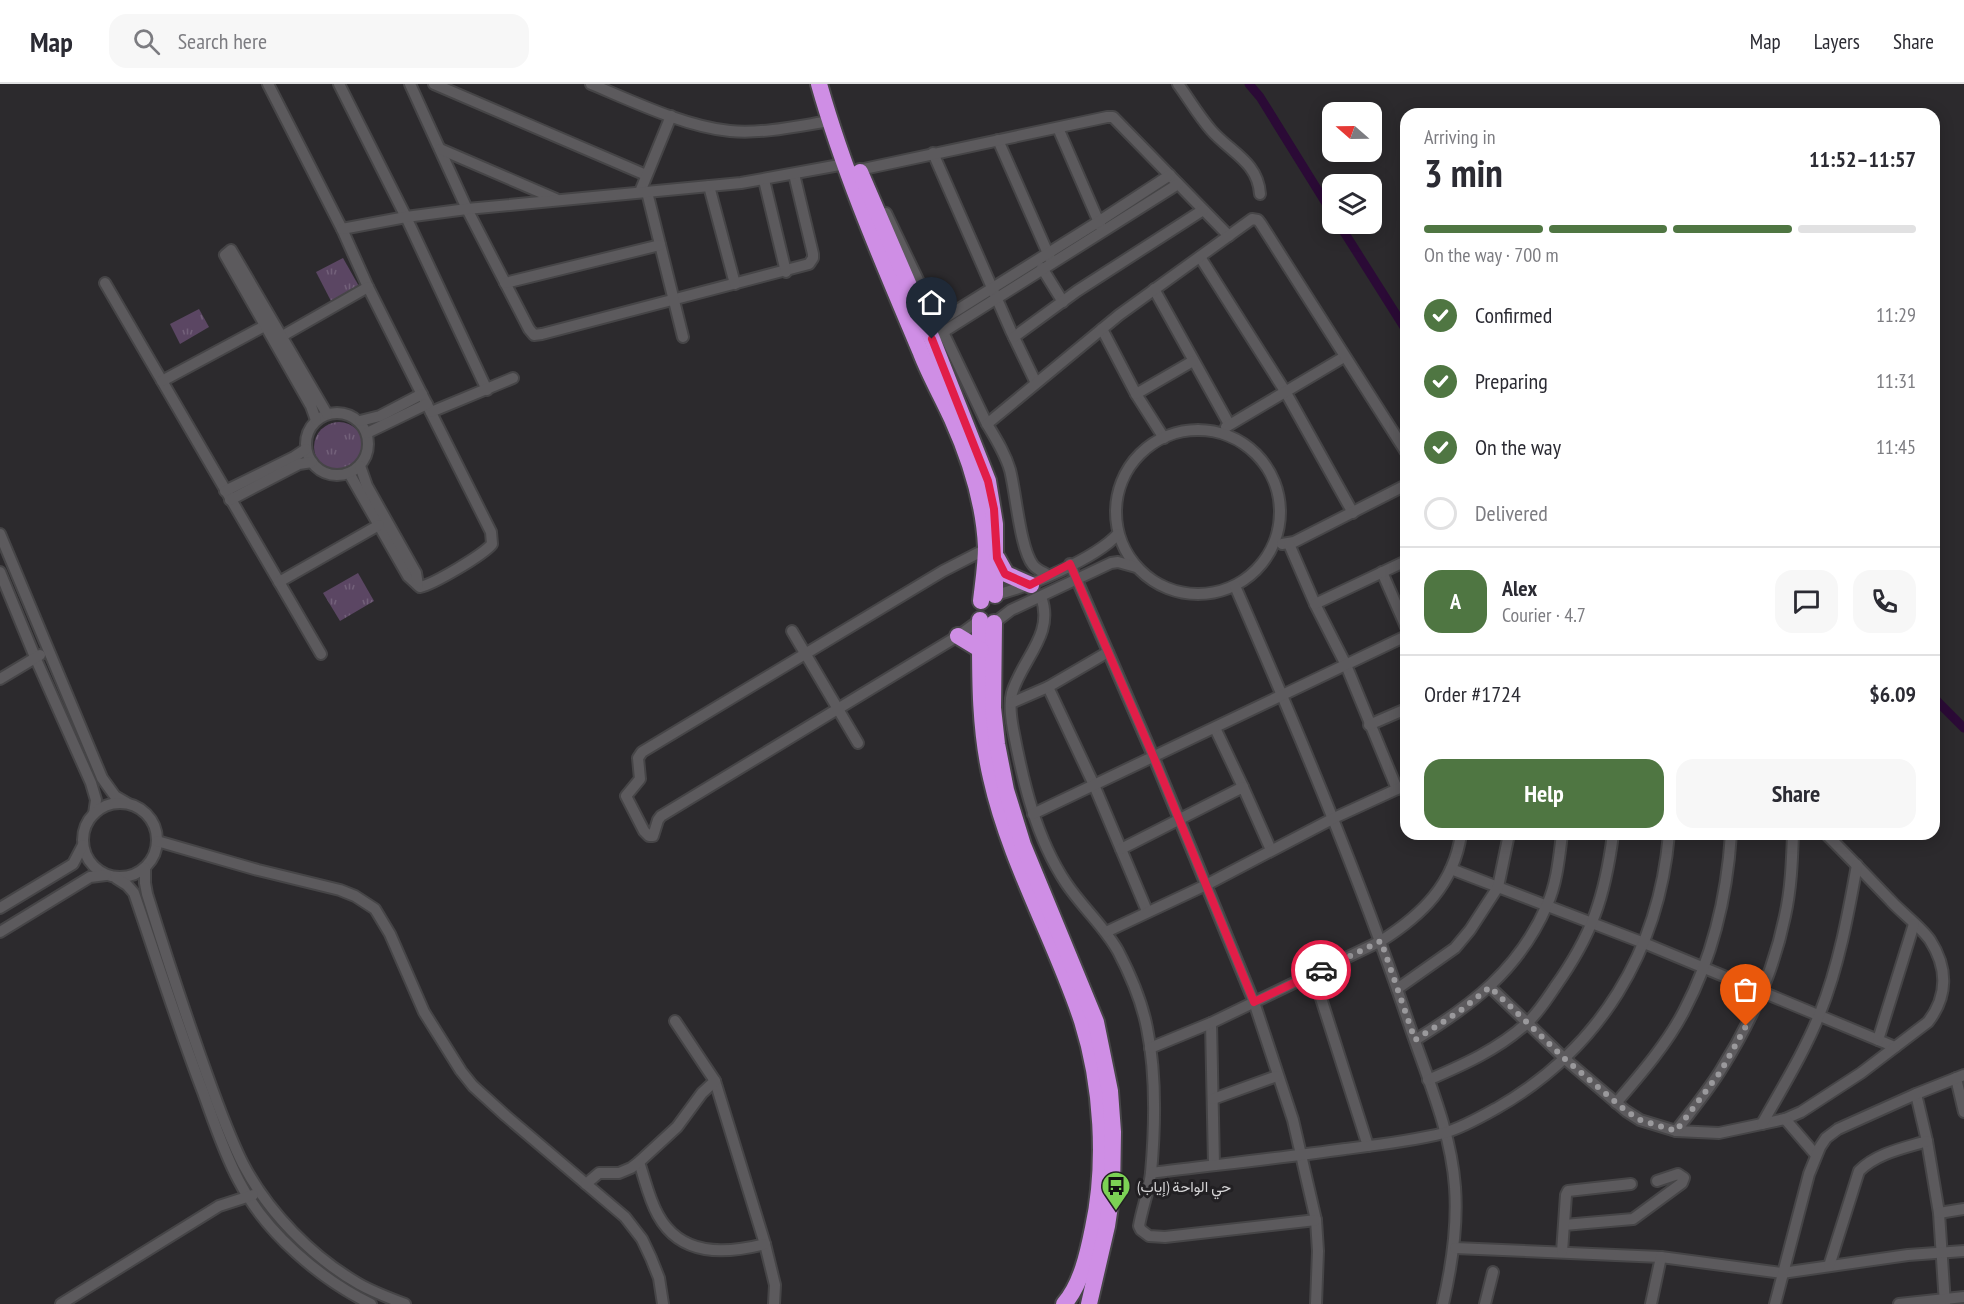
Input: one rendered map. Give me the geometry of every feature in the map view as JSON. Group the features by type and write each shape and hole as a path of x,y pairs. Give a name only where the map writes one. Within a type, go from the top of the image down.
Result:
{"highway":[{"path":"819,84 830,121 856,168 935,331 988,481 994,509 988,598 1000,602 981,650 983,727 990,777 1018,865 1083,1023 1098,1102 1100,1160 1097,1208 1083,1268 1064,1304"},
{"path":"831,84 856,168 921,355 961,440 976,489 991,554 1005,574 1036,591"},
{"path":"991,621 993,708 1004,781 1023,845 1096,1022 1110,1091 1113,1192 1089,1304"},
{"path":"958,636 981,650"}],"street":[{"path":"268,84 342,229 368,287 490,531 493,542 486,551 444,576 427,585 418,585 408,576 349,473"},
{"path":"339,84 406,217 487,390"},
{"path":"410,84 467,209 534,335 806,266 813,258 794,174"},
{"path":"434,84 646,175"},
{"path":"591,84 671,116 718,129 746,132 830,121"},
{"path":"1178,84 1211,130 1248,162 1259,181 1260,194"},
{"path":"671,116 646,175 644,192 683,337"},
{"path":"342,229 467,209 710,186 856,168 1113,117 1229,236"},
{"path":"1058,128 1101,227"},
{"path":"998,140 1063,302"},
{"path":"440,149 559,201"},
{"path":"933,153 1036,383"},
{"path":"1048,575 1034,567 1031,562 1023,538 1010,470 1001,448 935,331 1174,179"},
{"path":"764,180 786,272"},
{"path":"710,186 735,284"},
{"path":"1014,337 1118,264 1203,210"},
{"path":"987,424 1102,329 1252,219 1258,220 1400,443"},
{"path":"505,283 660,245"},
{"path":"268,325 231,250 225,255 268,325 327,414"},
{"path":"1200,257 1285,391 1353,513"},
{"path":"105,283 321,654"},
{"path":"277,339 368,287"},
{"path":"988,598 1036,591 1076,579 1118,562 1136,567 1168,588 1187,592 1211,592 1235,586 1252,574 1269,554 1280,516 1280,502 1270,474 1259,457 1225,428 1154,289"},
{"path":"162,381 268,325"},
{"path":"1102,329 1136,394 1164,438"},
{"path":"277,339 316,420"},
{"path":"1136,567 1121,545 1117,523 1119,495 1126,474 1138,456 1154,444 1176,433 1225,428 1344,357"},
{"path":"1136,394 1193,362"},
{"path":"360,421 487,390 513,378"},
{"path":"367,433 427,403"},
{"path":"344,413 360,421 367,433 368,450 360,466 349,473 329,474 319,470 312,462 306,448 308,433 316,420 327,414 344,413"},
{"path":"227,495 306,448"},
{"path":"227,495 299,464 312,462"},
{"path":"360,466 367,486 416,573 418,585"},
{"path":"1274,543 1289,544 1400,488"},
{"path":"279,582 379,525"},
{"path":"0,534 102,778 115,796 146,813 156,831 157,841 152,860 137,874 90,877 0,932"},
{"path":"991,554 943,571 639,754 640,779 626,796 644,831 649,836 653,836 661,816 958,636 1011,610 1036,591 1048,575 1105,546 1118,534"},
{"path":"1289,544 1315,604 1346,665 1369,726 1400,785"},
{"path":"1070,564 1154,758 1254,1002 1293,1120 1316,1220 1318,1251 1316,1304"},
{"path":"1315,604 1400,564"},
{"path":"0,572 95,794 94,814"},
{"path":"1382,572 1400,613"},
{"path":"1235,586 1334,818 1381,941 1446,1133 1455,1188 1455,1248 1443,1304"},
{"path":"1036,591 1046,613 1041,633 1019,677 1011,703 1013,729 1033,814 1050,855 1066,882 1106,932 1118,951 1135,991 1147,1028 1153,1125 1150,1173 1139,1226 1143,1233 1149,1236 1175,1236 1316,1220"},
{"path":"792,631 858,743"},
{"path":"1033,814 1400,639"},
{"path":"0,679 48,651"},
{"path":"1011,703 1048,687 1108,652"},
{"path":"1048,687 1094,785 1147,911"},
{"path":"1369,726 1400,712"},
{"path":"1215,728 1271,850"},
{"path":"1121,849 1243,787"},
{"path":"1106,932 1206,885 1334,818 1400,787"},
{"path":"127,803 109,805 94,814 83,833 83,845 96,870 127,885 134,893 192,1063 226,1154 249,1196 269,1223 307,1263 331,1281 371,1304"},
{"path":"1150,1048 1211,1023 1313,974 1381,941 1406,925 1441,890 1451,869 1459,840"},
{"path":"1397,989 1455,948 1470,930 1498,887 1508,840"},
{"path":"1415,1040 1453,1016 1490,987 1513,962 1547,905 1557,873 1562,840"},
{"path":"1428,1080 1470,1062 1528,1023 1565,973 1593,923 1608,872 1612,840"},
{"path":"1150,1173 1302,1155 1446,1133 1516,1097 1565,1059 1592,1030 1629,973 1652,923 1660,893 1668,840"},
{"path":"1616,1103 1671,1032 1703,969 1712,944 1724,893 1730,840"},
{"path":"1676,1131 1721,1071 1762,992 1785,917 1790,888 1793,840"},
{"path":"1490,987 1565,1059 1616,1103 1640,1120 1676,1131 1719,1132 1785,1119 1820,1101 1928,1022 1936,1012 1942,998 1944,982 1941,964 1929,940 1832,840"},
{"path":"157,841 258,870 340,890 366,902 382,918 424,1012 466,1078 514,1124 625,1216 642,1239 659,1278 663,1304"},
{"path":"0,908 73,864 83,845"},
{"path":"1762,1124 1820,1014 1843,939 1857,865"},
{"path":"145,868 144,883 147,894 195,1042 226,1127 243,1164 262,1194 290,1228 331,1264 358,1283 405,1304"},
{"path":"1451,869 1644,943 1895,1047"},
{"path":"1878,1040 1914,924"},
{"path":"1313,974 1368,1146"},
{"path":"675,1021 715,1081 765,1244 775,1285 774,1304"},
{"path":"1211,1023 1214,1166"},
{"path":"1213,1099 1277,1076"},
{"path":"1775,1304 1816,1155 1826,1138 1838,1129 1960,1077 1964,1112"},
{"path":"586,1184 600,1173 619,1173 639,1162 676,1127 702,1093 715,1081"},
{"path":"1916,1094 1927,1141 1939,1213 1945,1301"},
{"path":"1785,1119 1816,1155"},
{"path":"1829,1266 1859,1170 1868,1162 1886,1154 1927,1141"},
{"path":"639,1162 663,1224 684,1242 716,1252 765,1244"},
{"path":"1564,1225 1633,1219 1682,1183 1684,1178 1678,1174 1658,1181"},
{"path":"1562,1252 1568,1191 1631,1184"},
{"path":"62,1304 213,1210 249,1196 262,1194"},
{"path":"1939,1213 1964,1209"},
{"path":"1455,1248 1661,1257 1782,1273 1964,1251"},
{"path":"1652,1304 1661,1257"},
{"path":"1485,1304 1493,1272"},
{"path":"1899,1304 1945,1301 1964,1297"}],"green space":[{"path":"343,258 360,288 332,303 316,272"},
{"path":"199,309 209,327 180,344 170,324"},
{"path":"339,422 348,424 359,433 364,447 362,456 353,467 339,472 330,470 319,461 314,447 316,438 325,427"},
{"path":"358,573 374,601 340,621 323,593"}],"waterway":[{"path":"1249,84 1260,97 1322,197"},
{"path":"1345,234 1400,321"},
{"path":"1940,704 1964,728"}],"way so far":[{"path":"1321,970 1381,941 1415,1040 1460,1011 1490,987 1565,1059 1626,1111 1640,1120 1676,1131 1721,1071 1746,1026"}],"place":[{"name":"حي الواحة (إياب)","path":"1116,1212"}],"route":[{"path":"932,339 988,481 994,509 997,558 1002,570 1012,578 1030,585 1070,564 1154,758 1254,1002 1321,970"}]}
